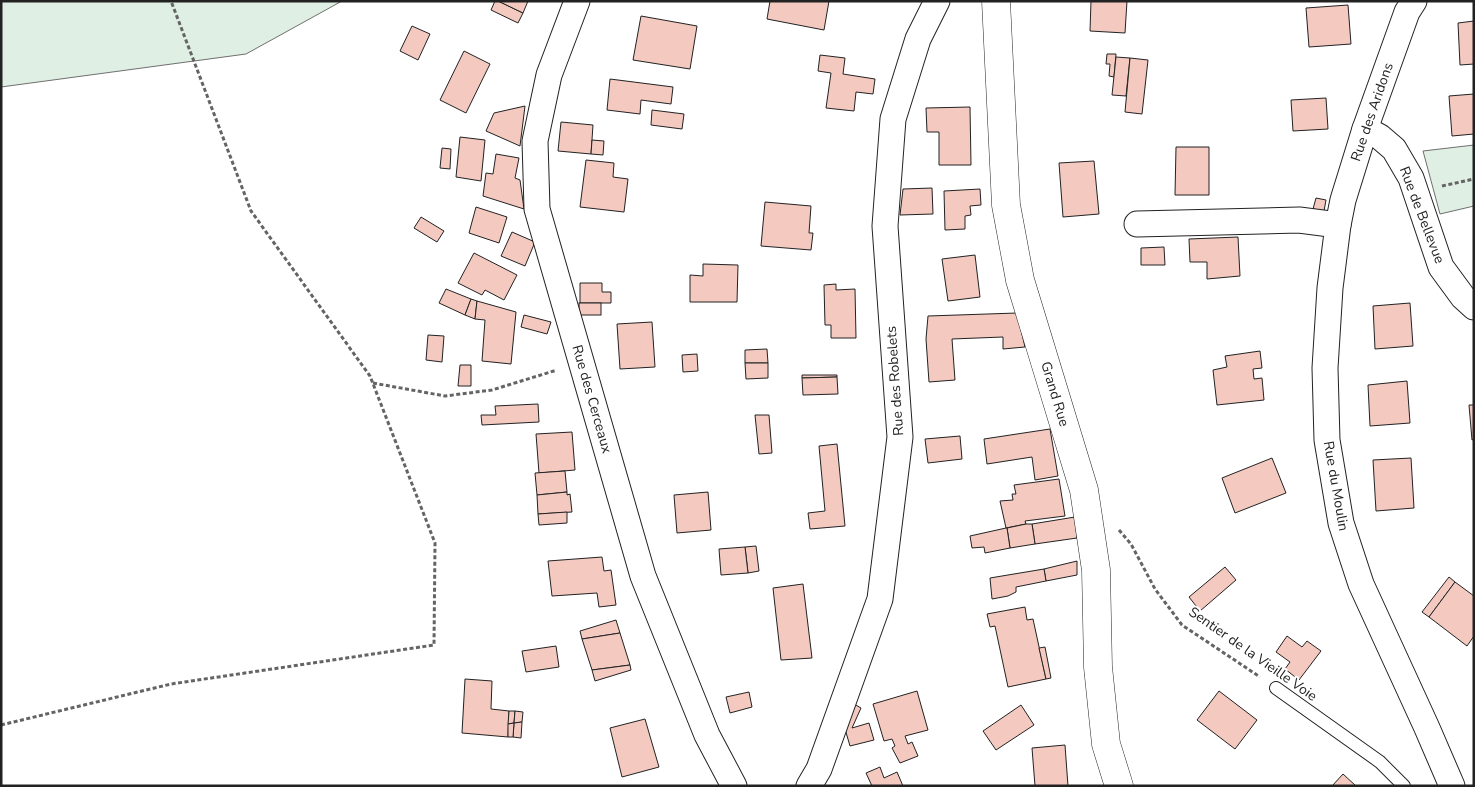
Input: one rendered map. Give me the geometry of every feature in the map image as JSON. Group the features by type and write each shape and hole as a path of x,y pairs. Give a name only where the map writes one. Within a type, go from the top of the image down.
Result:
{"street":[{"name":"Rue des Cerceaux","path":"577,1 548,75 535,141 537,209 643,576 707,735 734,786"},
{"name":"Rue des Robelets","path":"809,786 819,769 880,599 900,436 885,226 893,119 918,39 937,1"},
{"name":"Grand Rue","path":"996,1 1006,205 1020,280 1084,490 1096,570 1098,667 1106,744 1119,786"},
{"name":"Rue des Aridons","path":"1338,225 1343,200 1365,129 1407,12 1414,1"},
{"name":"Rue de Bellevue","path":"1365,129 1380,137 1394,149 1411,178 1441,267 1474,307"},
{"path":"1137,224 1299,220 1338,225"},
{"name":"Rue du Moulin","path":"1338,225 1330,288 1325,368 1327,440 1341,523 1361,584 1428,728 1452,786"}],"lane":[{"name":"Sentier de la Vieille Voie","path":"1276,688 1380,762 1404,786"}],"path":[{"path":"1,725 171,684 434,646 434,542 370,376 251,211 171,1"},
{"path":"1415,192 1474,179"},
{"path":"372,383 445,396 492,390 582,363"},
{"name":"Sentier de la Vieille Voie","path":"1086,506 1114,524 1131,544 1155,589 1182,626 1276,688"}],"green space":[{"path":"1,1 342,1 246,54 1,87"},
{"path":"1474,145 1474,206 1440,214 1423,151"}],"building":[{"path":"495,1 523,13 518,23 491,10"},
{"path":"498,1 528,1 523,13"},
{"path":"770,1 829,1 824,30 767,19"},
{"path":"1091,1 1127,1 1125,33 1090,31"},
{"path":"1348,5 1351,44 1309,47 1306,8"},
{"path":"641,16 697,26 690,69 633,60"},
{"path":"1474,21 1474,64 1460,65 1458,23"},
{"path":"412,26 430,34 418,60 400,51"},
{"path":"464,51 490,64 466,113 440,100"},
{"path":"1107,54 1116,54 1114,77 1109,76 1110,64 1106,64"},
{"path":"820,55 845,58 843,74 875,79 873,94 856,92 854,111 826,108 831,73 818,71"},
{"path":"1116,57 1130,58 1126,96 1112,95"},
{"path":"1130,58 1148,60 1142,114 1125,112"},
{"path":"610,79 673,87 671,104 641,100 640,114 607,110"},
{"path":"1474,94 1474,134 1452,136 1449,96"},
{"path":"1326,98 1328,129 1293,131 1291,100"},
{"path":"525,106 520,146 486,131 494,113"},
{"path":"970,107 971,165 939,165 939,132 927,132 926,108"},
{"path":"652,110 684,114 682,129 651,125"},
{"path":"561,122 593,125 591,154 558,151"},
{"path":"460,137 485,140 481,181 456,177"},
{"path":"592,140 604,141 603,155 591,154"},
{"path":"1176,147 1209,147 1209,195 1175,195"},
{"path":"442,148 451,149 450,169 440,168"},
{"path":"496,154 519,158 515,178 520,180 524,209 483,196 486,173 493,174"},
{"path":"586,160 614,163 613,177 628,179 624,212 580,207"},
{"path":"1094,161 1099,214 1063,217 1059,163"},
{"path":"932,188 933,214 900,215 903,189"},
{"path":"980,189 981,205 970,206 971,215 965,216 965,229 945,230 944,191"},
{"path":"1316,198 1326,200 1324,211 1313,209"},
{"path":"765,202 811,206 809,233 813,233 811,250 761,246"},
{"path":"476,207 507,217 499,243 469,233"},
{"path":"421,217 444,231 437,242 414,228"},
{"path":"512,232 535,242 525,266 501,256"},
{"path":"1238,237 1240,276 1207,279 1207,262 1190,262 1189,239"},
{"path":"1164,247 1165,265 1141,265 1141,248"},
{"path":"474,253 517,275 504,300 485,290 482,295 458,283"},
{"path":"975,255 980,297 948,301 942,259"},
{"path":"703,264 738,265 737,302 690,302 690,275 703,276"},
{"path":"580,283 602,283 602,292 611,292 611,303 580,303"},
{"path":"836,284 836,290 855,289 856,338 831,338 831,325 825,325 824,285"},
{"path":"446,289 471,299 465,315 439,303"},
{"path":"471,299 477,301 475,319 465,315"},
{"path":"477,301 516,312 511,364 482,361 485,320 475,319"},
{"path":"579,303 601,303 601,315 579,315"},
{"path":"1410,303 1413,346 1375,349 1373,306"},
{"path":"1017,313 1025,347 1003,349 1003,337 952,339 955,380 929,382 926,339 928,316"},
{"path":"524,315 551,322 547,334 521,327"},
{"path":"652,322 655,367 620,369 617,324"},
{"path":"428,335 444,336 442,362 426,360"},
{"path":"767,349 768,363 745,363 745,350"},
{"path":"1260,351 1262,368 1253,369 1254,379 1262,378 1264,400 1217,405 1213,370 1227,367 1225,356"},
{"path":"697,354 698,371 683,372 682,355"},
{"path":"745,363 768,363 768,378 746,379"},
{"path":"460,365 471,365 471,386 458,386"},
{"path":"802,375 837,375 837,377 802,378"},
{"path":"837,377 838,394 803,395 802,378"},
{"path":"1407,381 1410,423 1370,426 1368,385"},
{"path":"538,404 539,422 482,425 481,415 496,415 495,406"},
{"path":"1469,405 1474,405 1474,439 1472,440"},
{"path":"755,415 769,415 772,453 759,454"},
{"path":"1050,429 1058,476 1035,480 1032,457 987,464 984,439"},
{"path":"572,432 575,470 539,473 536,434"},
{"path":"960,436 962,459 928,463 925,439"},
{"path":"837,444 845,526 810,529 808,513 825,511 819,446"},
{"path":"1272,458 1286,493 1235,513 1222,478"},
{"path":"1411,458 1414,508 1376,511 1373,460"},
{"path":"565,471 567,492 537,495 535,473"},
{"path":"1059,479 1065,516 1025,521 1026,524 1006,528 1000,501 1013,500 1012,494 1016,494 1014,485"},
{"path":"567,492 567,495 570,494 572,512 538,514 537,495"},
{"path":"708,492 711,530 677,533 674,495"},
{"path":"567,512 567,523 539,525 538,514"},
{"path":"1075,517 1077,538 1035,544 1032,524"},
{"path":"1032,524 1035,544 1010,548 1007,528"},
{"path":"1007,528 1010,548 985,553 984,547 972,548 970,536"},
{"path":"756,546 759,571 748,573 745,547"},
{"path":"745,547 748,573 721,575 719,549"},
{"path":"602,557 604,571 611,570 616,605 599,607 597,593 552,596 548,561"},
{"path":"1077,561 1077,575 1046,581 1044,569"},
{"path":"1225,567 1236,580 1200,611 1189,597"},
{"path":"1044,569 1046,581 1016,587 1016,592 1008,596 992,599 990,578"},
{"path":"1449,577 1455,582 1429,617 1422,612"},
{"path":"1455,582 1474,596 1474,636 1467,646 1429,617"},
{"path":"803,584 812,658 781,660 773,588"},
{"path":"1025,607 1027,620 1033,619 1046,679 1008,687 995,626 990,627 987,614"},
{"path":"616,620 620,633 582,639 580,631"},
{"path":"620,633 630,665 592,670 582,639"},
{"path":"1287,636 1302,647 1307,641 1321,651 1299,680 1285,669 1290,662 1276,652"},
{"path":"556,646 559,667 526,672 522,651"},
{"path":"1045,647 1051,678 1046,679 1039,648"},
{"path":"630,665 631,670 595,681 592,670"},
{"path":"465,679 492,681 491,709 509,711 508,737 462,733"},
{"path":"917,691 928,730 905,736 908,744 912,742 918,756 900,763 892,748 895,746 892,739 884,741 873,704"},
{"path":"1219,691 1257,720 1235,749 1197,720"},
{"path":"749,692 752,707 730,713 726,697"},
{"path":"854,704 861,708 852,728 869,723 874,740 850,746 845,729"},
{"path":"1021,705 1034,725 996,750 983,731"},
{"path":"509,711 515,711 514,723 508,724"},
{"path":"515,711 523,712 522,722 514,723"},
{"path":"645,719 659,767 622,777 610,728"},
{"path":"522,722 521,738 513,737 514,723"},
{"path":"514,723 513,737 508,737 508,724"},
{"path":"1065,745 1068,786 1035,786 1032,748"},
{"path":"880,767 884,778 897,772 903,786 872,786 866,773"},
{"path":"1343,774 1356,786 1332,786"}]}
